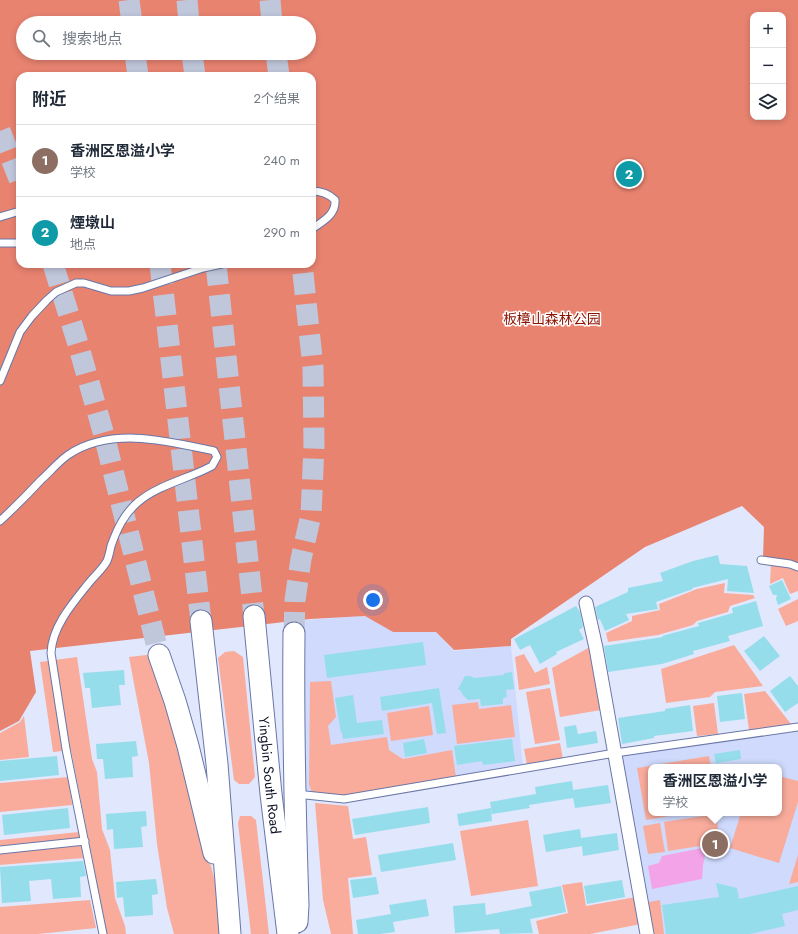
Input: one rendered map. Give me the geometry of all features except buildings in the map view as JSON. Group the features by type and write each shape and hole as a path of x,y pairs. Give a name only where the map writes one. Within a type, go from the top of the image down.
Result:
{"main road":[{"name":"Yingbin South Road","path":"254,616 271,794 288,934"},
{"path":"201,621 218,779 230,934"},
{"path":"294,632 294,794 298,905 295,934"},
{"path":"159,655 175,701 188,746 228,908"}],"street":[{"path":"586,603 596,648 647,934"}],"lane":[{"path":"316,191 324,192 335,200 335,208 332,213 316,226"},
{"path":"0,217 16,212"},
{"path":"0,243 16,243"},
{"path":"0,381 20,332 47,300 62,289 76,283 84,283 111,291 129,291 143,288 203,268"},
{"path":"0,521 60,462 78,450 98,443 122,439 164,440 214,451 217,457 212,466 156,490 130,509 117,531 107,560 66,613 51,646 66,749 103,934"},
{"path":"761,560 790,564 798,567"},
{"path":"294,794 344,799 615,753 798,727"},
{"path":"0,850 85,841"}],"shaded area":[{"path":"771,563 798,568 798,591 790,594 783,578 770,584"},
{"path":"725,583 724,593 753,595 755,598 730,606 728,612 697,621 693,625 658,635 608,642 606,633 632,621 632,616 660,610 659,604 697,589"},
{"path":"798,599 798,621 786,626 778,609"},
{"path":"365,616 393,632 436,632 454,651 511,646 523,768 344,799 294,793 294,621"},
{"path":"734,645 763,686 715,692 710,697 666,703 661,669"},
{"path":"590,647 601,710 560,717 552,668"},
{"path":"234,651 243,657 255,777 249,784 239,784 234,780 218,658 225,652"},
{"path":"155,654 222,908 224,934 174,934 167,908 157,844 149,763 129,657"},
{"path":"524,654 535,673 547,667 550,684 519,690 515,657"},
{"path":"77,657 92,759 97,772 102,829 110,850 115,898 125,926 126,934 107,934 71,750 53,752 40,662"},
{"path":"331,681 336,717 328,726 331,745 387,737 389,750 403,759 452,750 456,777 344,796 312,792 309,785 310,682"},
{"path":"550,688 560,740 535,744 526,692"},
{"path":"765,691 791,724 749,730 744,694"},
{"path":"478,702 479,709 511,705 515,737 457,744 452,705"},
{"path":"714,703 718,734 697,736 693,706"},
{"path":"429,706 433,735 391,741 387,713"},
{"path":"24,716 29,757 0,760 0,733 20,722"},
{"path":"798,727 798,934 648,934 615,753"},
{"path":"560,743 563,759 527,765 524,749"},
{"path":"709,756 710,764 661,764"},
{"path":"648,766 648,816 669,816 646,820 637,768"},
{"path":"69,777 72,805 0,812 0,783"},
{"path":"782,777 798,781 798,802 779,863 730,848 740,816 782,816"},
{"path":"315,803 348,806 353,839 366,837 372,875 348,878 353,934 331,934 323,900"},
{"path":"240,816 251,816 256,820 269,934 251,934 238,823"},
{"path":"703,816 716,816 720,843 668,851 664,822"},
{"path":"528,820 538,886 471,896 460,831"},
{"path":"660,823 665,852 648,854 643,826"},
{"path":"79,832 83,858 0,865 0,840"},
{"path":"702,848 705,856 702,879 652,889 648,866 659,863 662,856"},
{"path":"798,855 798,882 789,884"},
{"path":"582,882 586,906 636,897 641,924 590,934 539,934 536,921 568,913 562,885"},
{"path":"90,900 96,928 38,934 0,934 0,907"},
{"path":"660,900 664,934 650,934 644,903"}],"green space":[{"name":"板樟山森林公园","path":"0,0 798,0 798,566 763,559 764,527 742,506 645,547 511,639 511,646 454,650 436,632 393,632 365,616 310,619 30,651 36,692 19,721 0,731"}],"tunnel":[{"path":"129,0 131,16"},
{"path":"187,0 188,16"},
{"path":"270,0 271,16"},
{"path":"136,60 137,72"},
{"path":"193,60 194,72"},
{"path":"277,60 278,72"},
{"path":"0,131 16,171"},
{"path":"54,268 104,435 159,655"},
{"path":"160,268 201,621"},
{"path":"216,268 254,616"},
{"path":"294,633 295,600 301,559 311,515 314,446 313,367 302,268"}],"place":[{"name":"煙墩山","path":"629,174"},
{"name":"香洲区恩溢小学","path":"715,844"}]}
